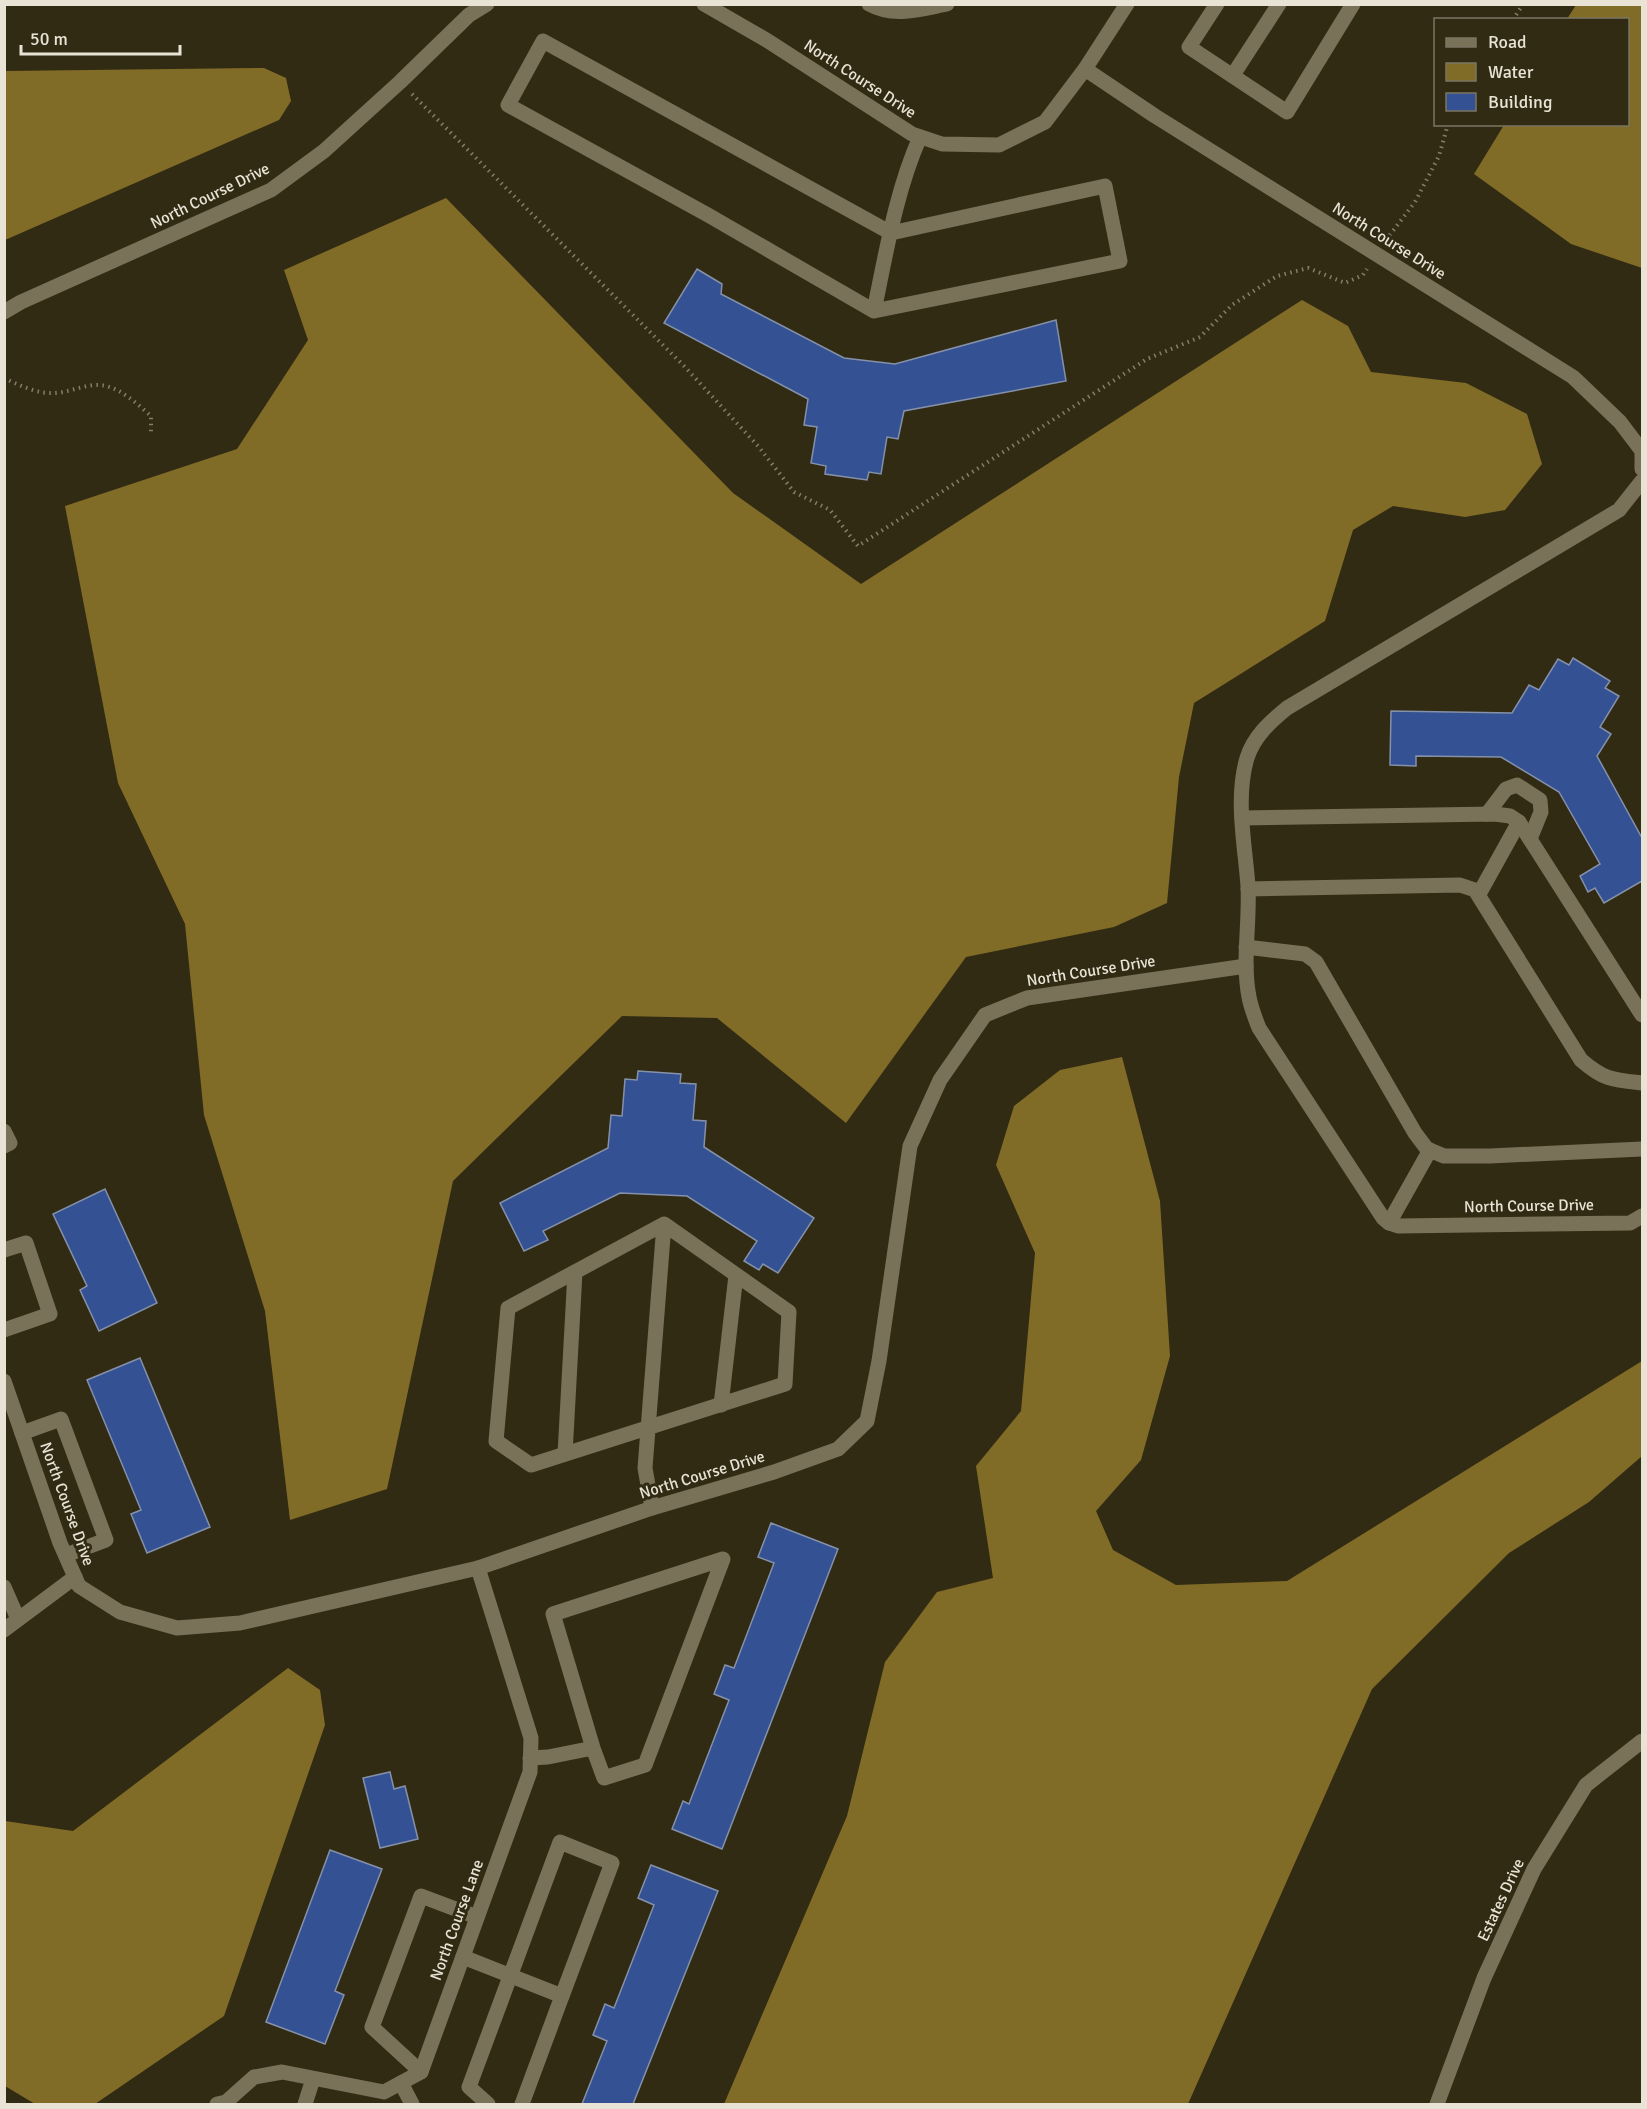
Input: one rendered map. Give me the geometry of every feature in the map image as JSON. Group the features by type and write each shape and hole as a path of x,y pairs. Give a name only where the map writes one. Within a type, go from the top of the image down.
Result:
{"street":[{"name":"North Course Drive","path":"704,4 768,40 912,134 942,144 999,146 1045,122 1085,69 1127,4"},
{"path":"868,4 877,9 902,13 947,4"},
{"path":"1217,4 1189,47 1287,112 1353,4"},
{"path":"1233,75 1279,4"},
{"name":"North Course Drive","path":"4,312 21,302 271,190 324,151 479,6"},
{"path":"543,41 891,233 1106,186 1120,261 874,311 508,105 543,41"},
{"name":"North Course Drive","path":"1085,69 1155,116 1573,377 1625,429 1642,451 1642,469"},
{"path":"874,311 907,165 920,136"},
{"path":"1430,1150 1389,1223 1374,1206 1258,1028 1249,997 1246,966 1248,889 1242,818 1242,781 1248,756 1264,727 1287,708 1619,510 1642,481"},
{"path":"1487,814 1506,789 1517,785 1540,800 1541,812 1530,839"},
{"path":"1242,818 1487,814 1510,816 1520,822 1642,1015"},
{"path":"1479,894 1520,822"},
{"path":"1248,889 1460,885 1475,890 1581,1060 1598,1074 1611,1080 1642,1083"},
{"path":"1246,947 1305,954 1316,962 1414,1133 1427,1149 1444,1155 1490,1156 1642,1149"},
{"name":"North Course Drive","path":"4,1381 66,1555 80,1587 120,1612 177,1628 240,1623 478,1568 652,1508 774,1472 838,1449 867,1421 879,1361 910,1146 940,1080 985,1015 1027,998 1246,966"},
{"path":"4,1131 10,1143 4,1146"},
{"name":"North Course Drive","path":"1389,1223 1398,1226 1630,1223 1642,1216"},
{"path":"652,1508 645,1468 664,1224"},
{"path":"664,1224 789,1311 785,1384 531,1465 496,1441 508,1308 664,1224"},
{"path":"4,1250 26,1243 50,1314 4,1330"},
{"path":"565,1454 574,1272"},
{"path":"722,1405 736,1275"},
{"path":"22,1433 61,1419 106,1540 66,1555"},
{"path":"723,1559 645,1765 604,1778 593,1748 553,1614 723,1559"},
{"name":"North Course Lane","path":"421,2072 530,1772 531,1738 478,1568"},
{"path":"4,1630 75,1577"},
{"path":"4,1587 18,1620"},
{"name":"Estates Drive","path":"1437,2104 1484,1978 1534,1869 1586,1785 1642,1741"},
{"path":"530,1758 548,1757 593,1748"},
{"path":"488,2104 469,2087 560,1842 612,1863 522,2104"},
{"path":"217,2104 225,2102 254,2078 282,2072 384,2092 421,2072 372,2027 421,1896 477,1917"},
{"path":"462,1958 562,1996"},
{"path":"305,2104 314,2079"},
{"path":"401,2083 412,2104"}],"path":[{"path":"1514,18 1523,4"},
{"path":"412,93 684,366 758,446 794,492 830,510 858,546 1147,359 1200,337 1232,305 1277,276 1308,268 1345,282 1363,275 1369,266"},
{"path":"1384,243 1415,202 1439,156 1447,126"},
{"path":"4,378 19,385 52,394 99,385 116,390 130,398 151,416 151,435"}],"water":[{"path":"1576,5 1642,5 1642,268 1571,244 1474,174 1503,126 1629,126 1629,18 1568,18"},
{"path":"264,68 286,78 291,101 279,120 5,240 5,71"},
{"path":"446,198 733,493 861,584 1302,300 1348,326 1371,372 1466,383 1527,414 1542,464 1505,510 1465,517 1393,506 1353,530 1325,621 1194,703 1179,777 1167,903 1114,927 966,957 846,1123 717,1018 622,1016 453,1181 387,1489 290,1520 265,1311 204,1115 185,924 118,783 65,506 237,449 308,340 284,270"},
{"path":"1122,1057 1160,1201 1170,1356 1141,1460 1096,1511 1113,1550 1176,1585 1287,1581 1642,1361 1642,1456 1589,1502 1509,1553 1372,1689 1188,2104 724,2104 847,1816 885,1662 937,1592 993,1578 976,1466 1021,1411 1035,1253 996,1165 1014,1106 1060,1070"},
{"path":"288,1668 320,1690 325,1725 224,2016 95,2104 35,2104 5,2086 5,1821 73,1831"}],"building":[{"path":"697,269 722,284 721,294 844,358 895,364 1056,320 1066,381 904,411 898,439 887,437 881,474 869,472 867,480 825,474 826,466 811,463 817,427 804,425 808,399 664,323"},
{"path":"1573,658 1610,681 1605,688 1619,696 1600,727 1611,734 1597,756 1642,838 1642,881 1604,903 1595,888 1588,892 1580,876 1600,864 1559,792 1501,757 1416,756 1416,766 1390,765 1391,711 1512,713 1529,685 1539,690 1558,659 1569,665"},
{"path":"638,1071 681,1074 680,1083 696,1084 693,1120 706,1121 704,1147 814,1218 778,1273 763,1264 759,1270 744,1261 757,1241 687,1196 620,1193 543,1231 548,1240 524,1251 500,1203 608,1148 611,1115 622,1116 625,1079 637,1080"},
{"path":"105,1189 157,1303 99,1331 80,1290 87,1286 53,1214"},
{"path":"140,1358 210,1527 147,1553 131,1514 141,1510 87,1380"},
{"path":"771,1523 838,1549 722,1849 672,1829 683,1801 689,1804 729,1700 714,1694 725,1665 734,1668 774,1563 758,1557"},
{"path":"390,1772 394,1789 405,1786 418,1839 380,1848 363,1778"},
{"path":"330,1850 382,1869 335,1991 344,1995 325,2044 266,2022"},
{"path":"651,1865 718,1891 633,2104 582,2104 607,2041 593,2035 605,2004 614,2008 654,1905 638,1898"}]}
